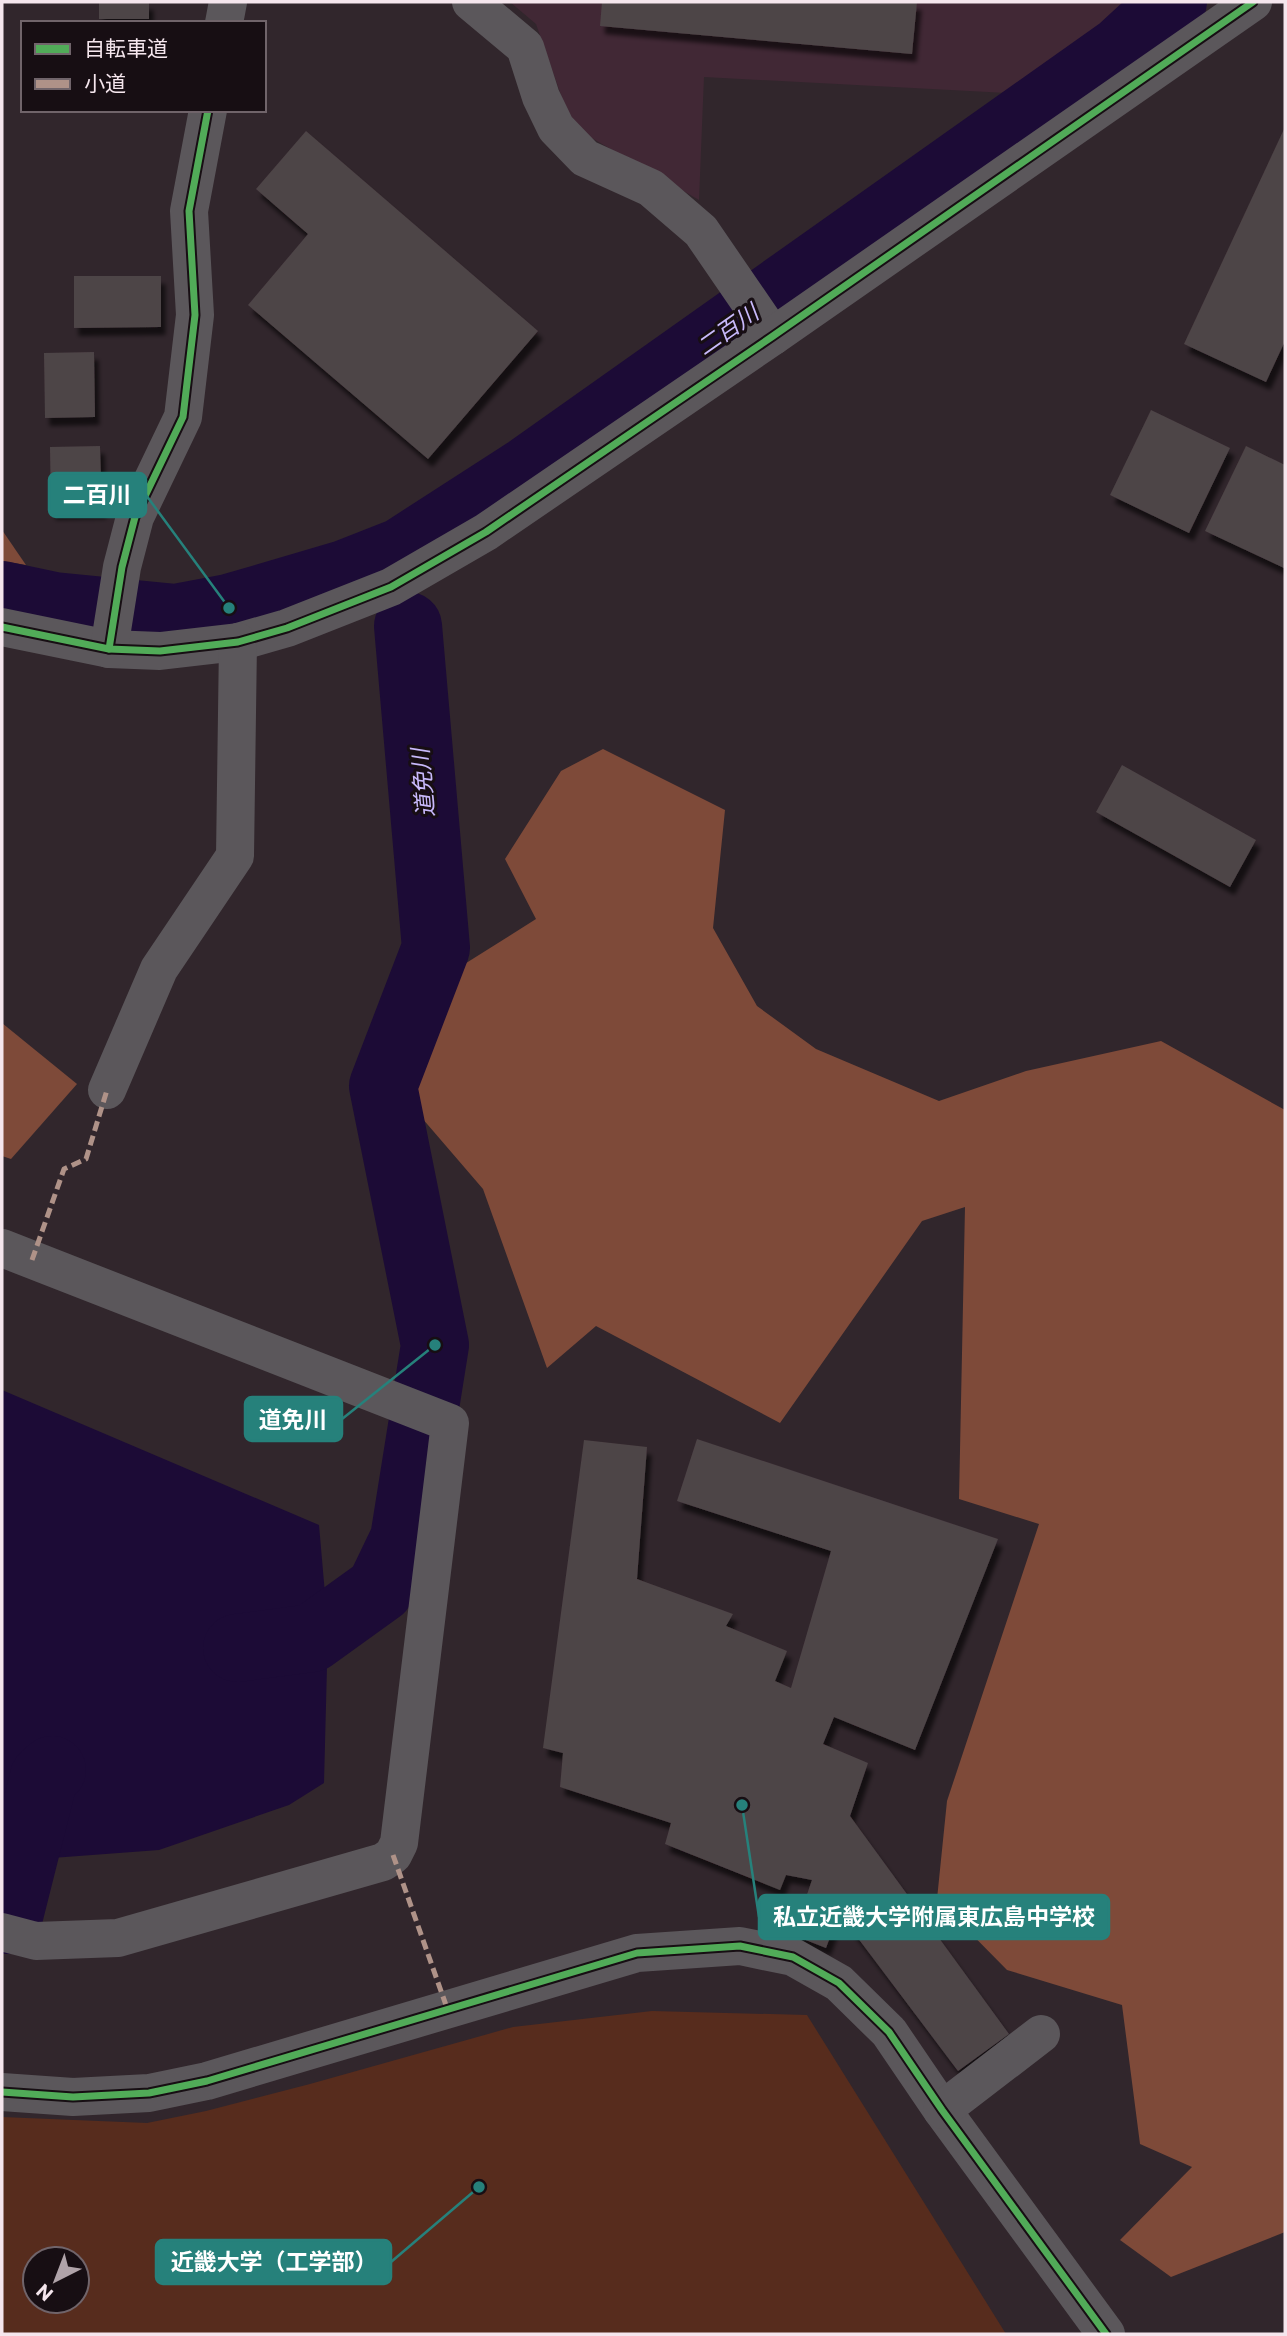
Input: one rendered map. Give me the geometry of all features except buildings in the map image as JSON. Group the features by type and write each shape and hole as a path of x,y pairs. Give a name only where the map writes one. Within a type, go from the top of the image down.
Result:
{"street":[{"path":"224,21 228,2"},
{"path":"471,2 525,47 541,97 556,128 585,158 651,188 701,230 773,336"},
{"path":"2,627 109,649 160,651 238,642 287,628 403,580 486,532 1253,2"},
{"path":"109,649 122,568 135,517 183,417 195,315 189,211 208,112"},
{"path":"107,1090 159,969 235,856 238,642"},
{"path":"2,1248 450,1423 400,1843 393,1855 383,1862 118,1938 36,1941 2,1932"},
{"path":"2,2092 73,2097 149,2093 207,2081 636,1953 740,1947 793,1957 839,1983 889,2032 942,2110 1106,2334"},
{"path":"942,2110 1041,2034"}],"shaded area":[{"path":"510,2 1137,2 1096,40 1007,93 704,77 699,200 590,137 568,115 536,24"},
{"path":"2,530 26,565 2,561"},
{"path":"603,749 725,810 713,928 757,1006 816,1049 939,1101 1026,1071 1161,1041 1285,1110 1285,2232 1171,2277 1120,2240 1192,2167 1140,2144 1122,2005 1007,1970 937,1899 947,1801 1039,1524 959,1499 965,1207 922,1221 780,1423 596,1326 547,1368 483,1189 391,1082 463,965 536,919 505,859 561,771"},
{"path":"2,1023 77,1084 11,1159 2,1156"},
{"path":"2,1390 319,1525 325,1594 314,1606 328,1627 324,1783 289,1805 159,1850 52,1858 23,1859 2,1856"},
{"path":"652,2011 807,2015 1006,2334 2,2334 2,2117 147,2123 310,2084 513,2027"}],"waterway":[{"name":"二百川","path":"2,595 54,606 176,618 229,608 345,574 401,552 528,470 1121,50 1173,2"},
{"name":"道免川","path":"237,1648 312,1638 380,1589 404,1539 435,1345 383,1086 436,948 408,626"},
{"name":"道免川","path":"8,1920 44,1777 52,1770"}],"marked path":[{"path":"32,1260 64,1169 86,1159 107,1090"},
{"path":"393,1855 447,2008"}],"cycle path":[{"path":"2,627 109,649 160,651 238,642 287,628 391,587 486,532 1253,2"},
{"path":"109,649 122,567 135,517 183,417 195,315 189,211 208,112"},
{"path":"2,2092 73,2097 149,2093 207,2081 637,1953 740,1946 793,1957 839,1983 889,2032 942,2110 1106,2334"}],"place":[{"name":"二百川","path":"229,608"},
{"name":"道免川","path":"435,1345"},
{"name":"私立近畿大学附属東広島中学校","path":"742,1805"},
{"name":"近畿大学（工学部）","path":"479,2187"}]}
